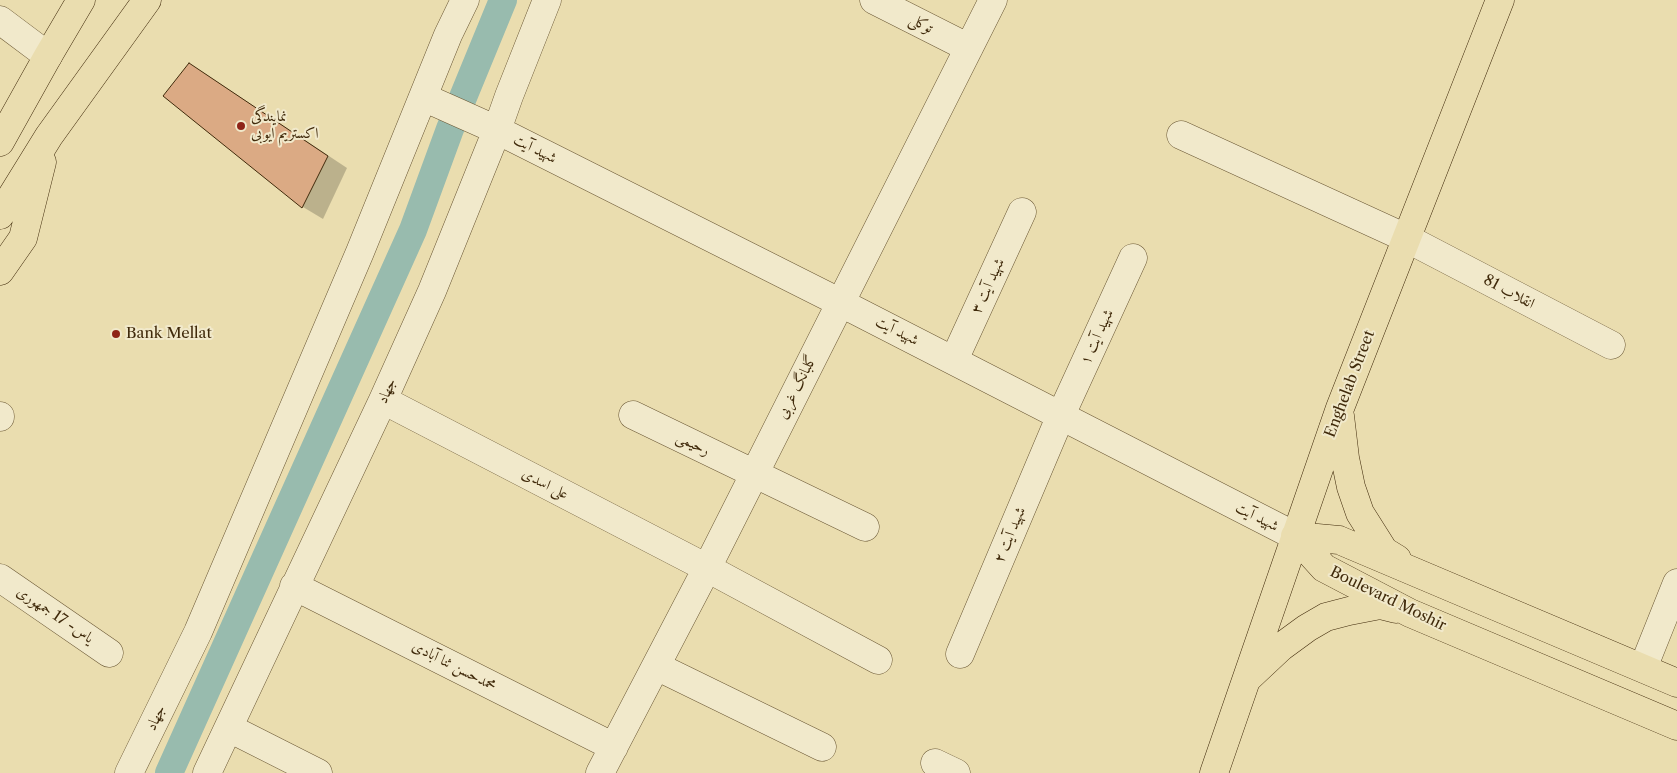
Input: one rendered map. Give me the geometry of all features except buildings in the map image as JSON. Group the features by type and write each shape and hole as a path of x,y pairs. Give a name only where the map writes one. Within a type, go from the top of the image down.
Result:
{"main road":[{"path":"0,142 81,0"},
{"path":"0,215 48,136 147,0"},
{"name":"Enghelab Street","path":"1214,773 1340,408 1500,0"},
{"path":"0,271 22,238 48,136"},
{"path":"1340,408 1345,458 1351,487 1360,513 1384,551 1421,574"},
{"path":"1295,536 1339,540 1677,683"},
{"name":"Boulevard Moshir","path":"1295,536 1324,568 1410,613 1677,726"},
{"path":"1247,680 1281,647 1307,628 1326,618 1380,605 1410,613"}],"street":[{"name":"جهاد","path":"129,773 198,632 360,252 448,35 465,0"},
{"name":"جهاد","path":"207,773 383,400 432,291 547,0"},
{"name":"توکلی","path":"874,0 969,48"},
{"name":"گلبانگ غربی","path":"600,773 706,568 993,0"},
{"path":"0,20 48,56"},
{"name":"شهید آیت","path":"423,97 497,130 841,302 1295,536"},
{"name":"انقلاب 81","path":"1180,136 1406,238 1611,345"},
{"name":"شهید آیت ۳","path":"954,360 1022,212"},
{"name":"شهید آیت ۱","path":"1061,415 1133,258"},
{"name":"علی اسدی","path":"383,400 878,660"},
{"name":"رحیمی","path":"633,415 865,527"},
{"name":"شهید آیت ۲","path":"960,654 1061,415"},
{"name":"یاس- 17 جمهوری","path":"0,578 109,652"},
{"path":"1643,668 1677,583"},
{"name":"محمدحسن ثنا آبادی","path":"294,586 614,747"},
{"path":"656,666 822,747"},
{"path":"228,728 318,773"}],"waterway":[{"path":"169,773 413,230 450,129 503,0"}],"place":[{"name":"نمایندگی اکستریم ایوبی","path":"241,126"},
{"name":"Bank Mellat","path":"116,334"}]}
